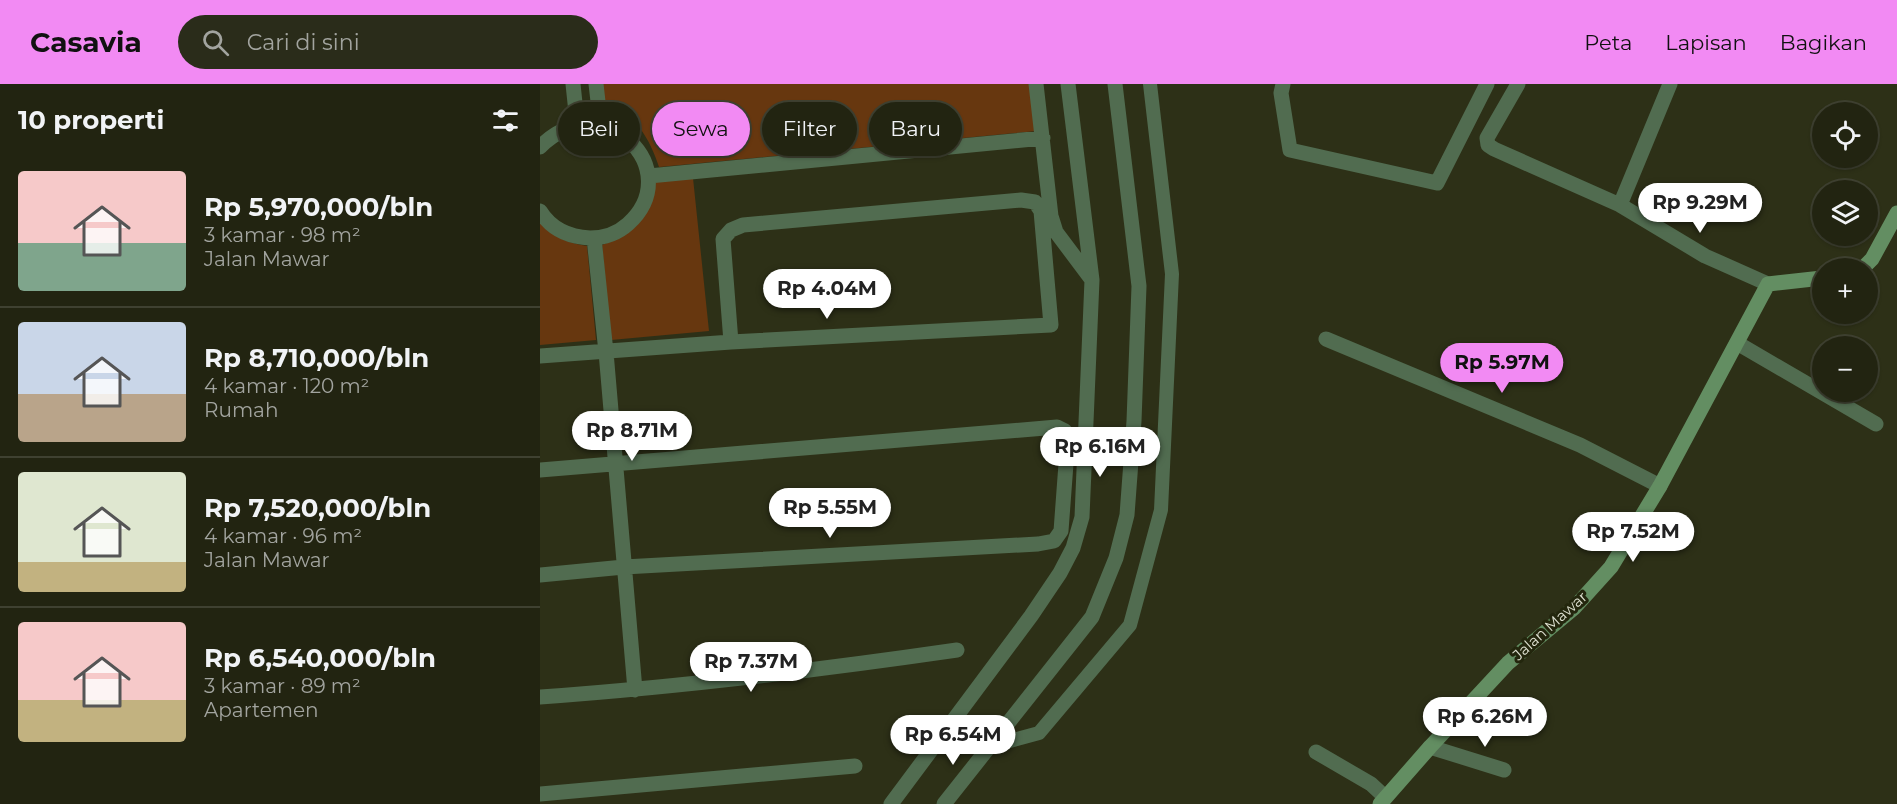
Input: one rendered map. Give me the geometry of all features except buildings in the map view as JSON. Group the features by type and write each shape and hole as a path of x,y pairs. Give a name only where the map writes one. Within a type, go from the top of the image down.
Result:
{"street":[{"path":"573,84 575,102"},
{"path":"596,84 598,102"},
{"path":"1036,84 1051,216 1056,232 1092,280"},
{"path":"891,804 1031,616 1060,573 1073,548 1082,517 1092,280 1068,84"},
{"path":"944,804 1092,617 1116,558 1127,515 1134,422 1139,286 1115,84"},
{"path":"1283,84 1281,93 1290,150 1437,183 1487,84"},
{"path":"1518,84 1487,138 1488,145 1494,149 1620,205 1705,256 1768,284 1812,279"},
{"path":"1620,205 1670,84"},
{"path":"540,147 550,135 558,130"},
{"path":"649,176 1043,138"},
{"path":"540,211 544,218 558,230 575,237 594,238 609,235 622,228 634,218 648,191 649,176 646,161 640,150"},
{"path":"540,356 731,342 1051,325 1041,211 1035,202 1021,200 743,225 731,230 723,239 731,342"},
{"path":"1873,258 1897,213"},
{"path":"594,238 635,690"},
{"name":"Jalan Mawar","path":"1383,801 1508,663 1574,608 1611,567 1660,486 1768,284"},
{"path":"1326,339 1580,445 1660,486"},
{"path":"1737,343 1876,424"},
{"path":"540,470 1057,427 1065,431 1068,437 1061,531 1054,542 624,567 540,575"},
{"path":"540,697 635,690 877,662 957,650"},
{"path":"1430,747 1504,770"},
{"path":"1316,752 1371,784 1383,801"},
{"path":"540,794 855,766"}],"lane":[{"path":"988,747 1039,733 1130,625 1161,510 1172,274 1150,84"}],"shaded area":[{"path":"592,84 1029,84 1036,131 962,138 962,102 869,102 869,147 857,148 857,102 762,102 762,156 774,156 659,167 655,156 750,156 750,102 652,102 652,149 640,129 640,102 602,102"},
{"path":"693,178 709,331 611,340 602,245 625,234 639,222 648,206 655,182"},
{"path":"540,223 561,239 587,246 596,340 540,345"}]}
